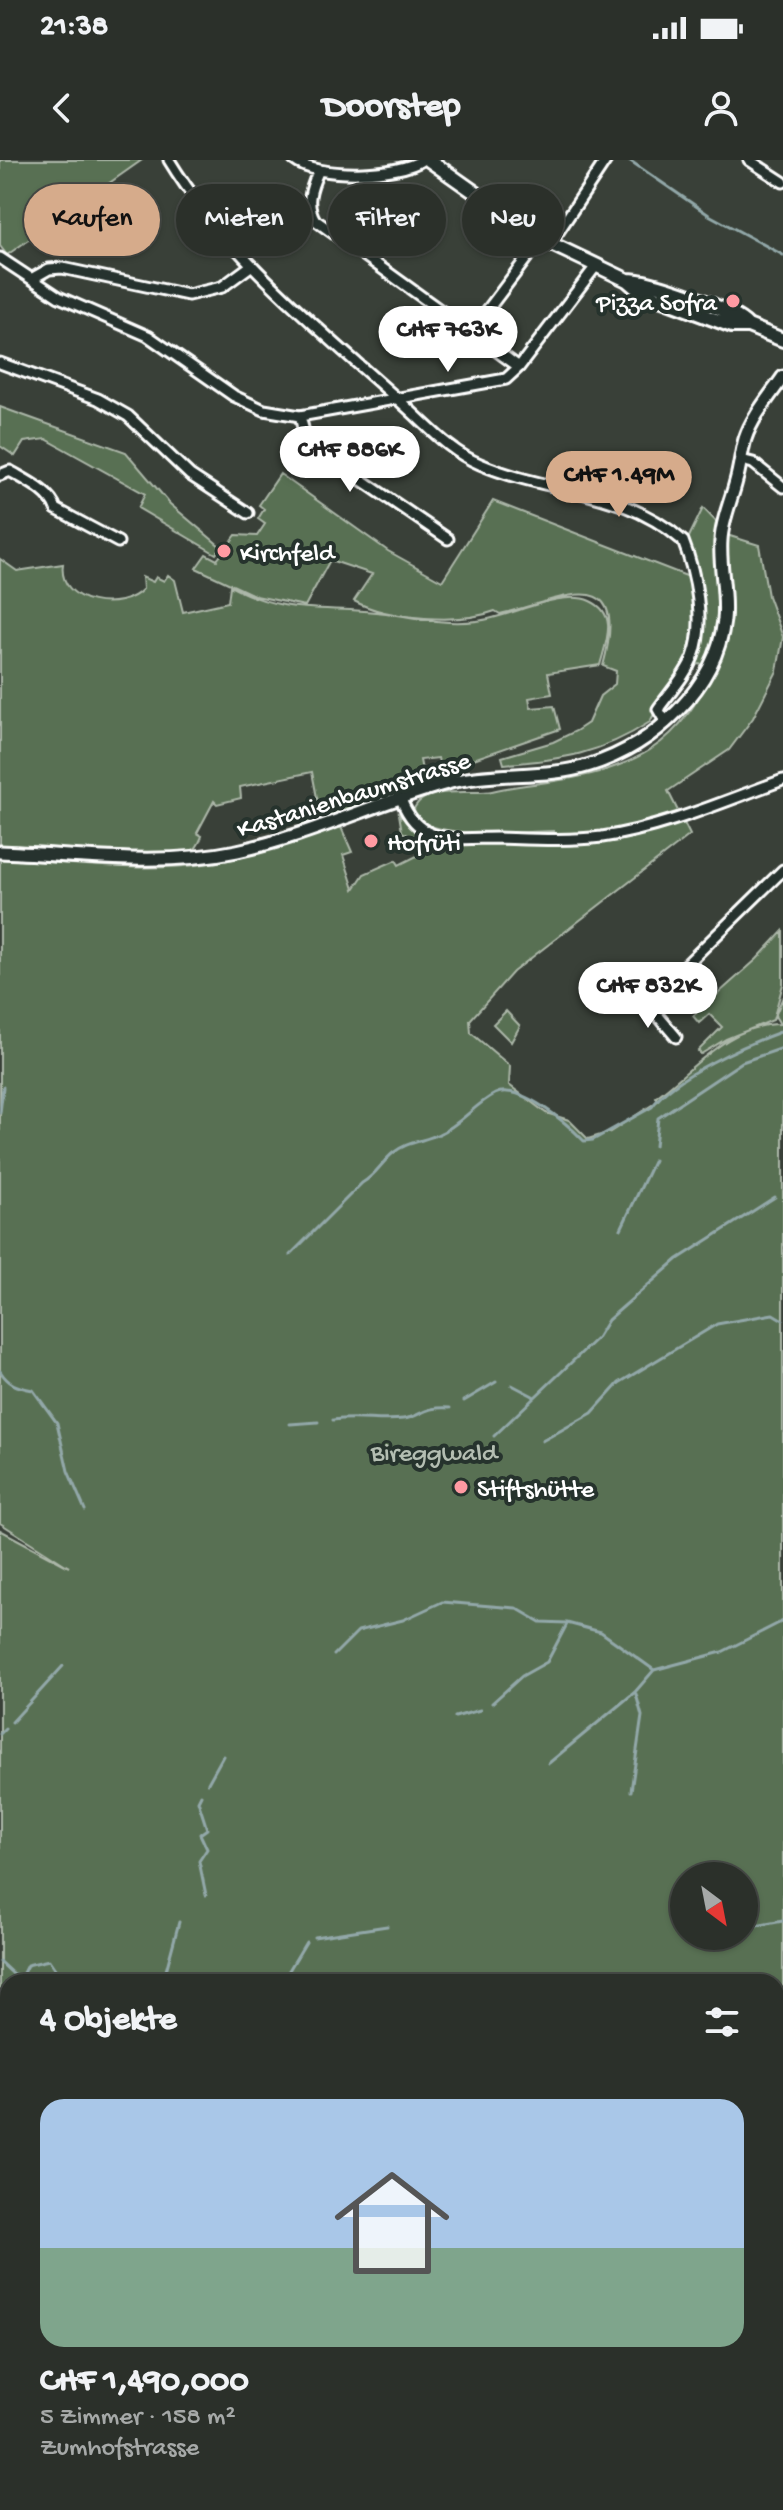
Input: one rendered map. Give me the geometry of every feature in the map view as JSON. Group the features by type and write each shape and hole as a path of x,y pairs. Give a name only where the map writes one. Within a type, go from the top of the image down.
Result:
{"main road":[{"path":"429,160 463,184"},
{"path":"564,250 627,280 646,280 737,314 748,326 783,340"}],"street":[{"path":"169,160 206,215 252,265 462,456 483,466 639,509 683,541 699,612 698,635 684,674 658,709 666,723"},
{"path":"294,160 318,172 408,170 422,160"},
{"path":"564,216 606,160"},
{"path":"749,160 783,182"},
{"path":"318,172 309,198 313,218 519,367"},
{"path":"471,332 533,256"},
{"path":"0,258 59,297 148,336 253,407 300,416 500,381 519,367 596,266"},
{"path":"33,278 49,269 62,268 188,295 222,287 252,265"},
{"path":"0,363 98,399 128,416 190,475 248,513"},
{"name":"Kastanienbaumstrasse","path":"0,852 168,859 206,857 268,843 470,778 569,770 591,765 639,743 666,723 701,679 721,638 725,616 721,540 745,438 783,377"},
{"path":"300,416 305,436 319,451 448,539"},
{"path":"741,460 753,463 783,487"},
{"path":"0,475 10,471 53,500 56,509 118,542"},
{"path":"401,799 413,824 435,836 600,837 643,829 783,780"},
{"path":"647,1003 783,870"},
{"path":"635,994 647,1003 676,1037"}],"green space":[{"path":"0,160 142,160 108,184 24,184 24,243 7,255 0,246"},
{"path":"0,407 126,452 170,504 221,547 216,554 138,508 145,494 46,439 24,442 15,456 0,446"},
{"path":"280,474 388,551 442,581 493,501 689,577 693,630 683,667 650,722 632,733 580,754 504,764 502,757 553,742 588,723 600,696 615,684 616,671 603,666 609,632 607,610 599,599 584,595 566,596 500,614 495,611 464,618 425,618 386,612 354,601 372,574 330,560 305,606 256,596 196,568 206,554 217,560 236,535 257,536 265,524 258,519 264,509 259,505"},
{"name":"Bireggwald","path":"703,508 730,536 759,545 768,596 783,637 777,671 753,718 729,750 668,791 690,835 513,972 470,1020 471,1033 510,1066 509,1085 546,1113 569,1120 588,1139 610,1132 658,1101 656,1097 728,1040 762,1026 780,1024 775,1016 783,997 783,1974 0,1974 0,1530 69,1567 0,1523 0,859 127,867 204,864 273,849 341,827 352,852 343,855 354,889 364,874 396,860 399,865 423,853 421,841 402,832 399,814 418,833 438,841 553,842 554,831 475,833 434,827 420,820 414,809 419,801 438,793 484,792 571,778 599,772 642,754 661,742 681,723 716,665 693,664 704,622 688,539"},
{"path":"0,559 17,571 63,564 64,578 70,589 93,601 121,601 143,589 142,577 153,582 156,577 164,581 168,575 175,580 183,612 228,602 230,586 251,596 289,606 454,622 490,619 550,601 578,598 590,601 605,613 607,638 600,665 548,673 552,694 529,698 531,708 554,706 560,729 459,764 442,775 438,758 420,760 424,781 402,793 302,825 300,814 318,803 312,772 240,787 241,798 217,804 214,801 197,833 202,836 200,842 192,851 156,855 0,846"},
{"path":"783,931 783,984 773,1020 726,1039 701,1054 698,1051 722,1027 709,1014 699,1023 693,1016 757,959"},
{"path":"506,1011 520,1026 511,1042 493,1024"}],"waterway":[{"path":"629,160 709,215 783,255"},
{"path":"290,1255 393,1153 447,1130 495,1094 505,1092 529,1099 555,1115 584,1141 593,1140 652,1107 662,1095 693,1073 783,1031"},
{"path":"655,1146 658,1118 742,1062 783,1048"},
{"path":"0,1113 3,1087"},
{"path":"621,1229 654,1160"},
{"path":"494,1436 597,1338 608,1320 678,1259 775,1197"},
{"path":"542,1441 592,1413 619,1383 717,1324 773,1314 783,1320"},
{"path":"0,1371 14,1385 33,1390 57,1423 68,1471 85,1510"},
{"path":"464,1401 496,1382"},
{"path":"512,1385 533,1396"},
{"path":"333,1420 403,1419 427,1410 450,1408"},
{"path":"290,1424 318,1422"},
{"path":"334,1655 358,1631 403,1620 442,1602 516,1608 540,1622 567,1623 601,1632 654,1670 722,1652 783,1621"},
{"path":"492,1703 522,1676 547,1662 567,1624"},
{"path":"12,1722 63,1666"},
{"path":"549,1763 635,1692 654,1670"},
{"path":"631,1791 642,1716 636,1694"},
{"path":"455,1717 480,1710"},
{"path":"0,1734 5,1729"},
{"path":"208,1783 223,1756"},
{"path":"201,1795 198,1801 207,1829 200,1834 207,1849 199,1861 206,1895"},
{"path":"758,1925 783,1921"},
{"path":"165,1974 179,1922"},
{"path":"314,1937 387,1926"},
{"path":"287,1974 306,1942"},
{"path":"22,1974 27,1965 49,1960 59,1974"},
{"path":"0,1962 13,1974"}],"place":[{"name":"Pizza Sofra","path":"733,301"},
{"name":"Kirchfeld","path":"224,551"},
{"name":"Hofrüti","path":"371,841"},
{"name":"Stiftshütte","path":"461,1487"}]}
